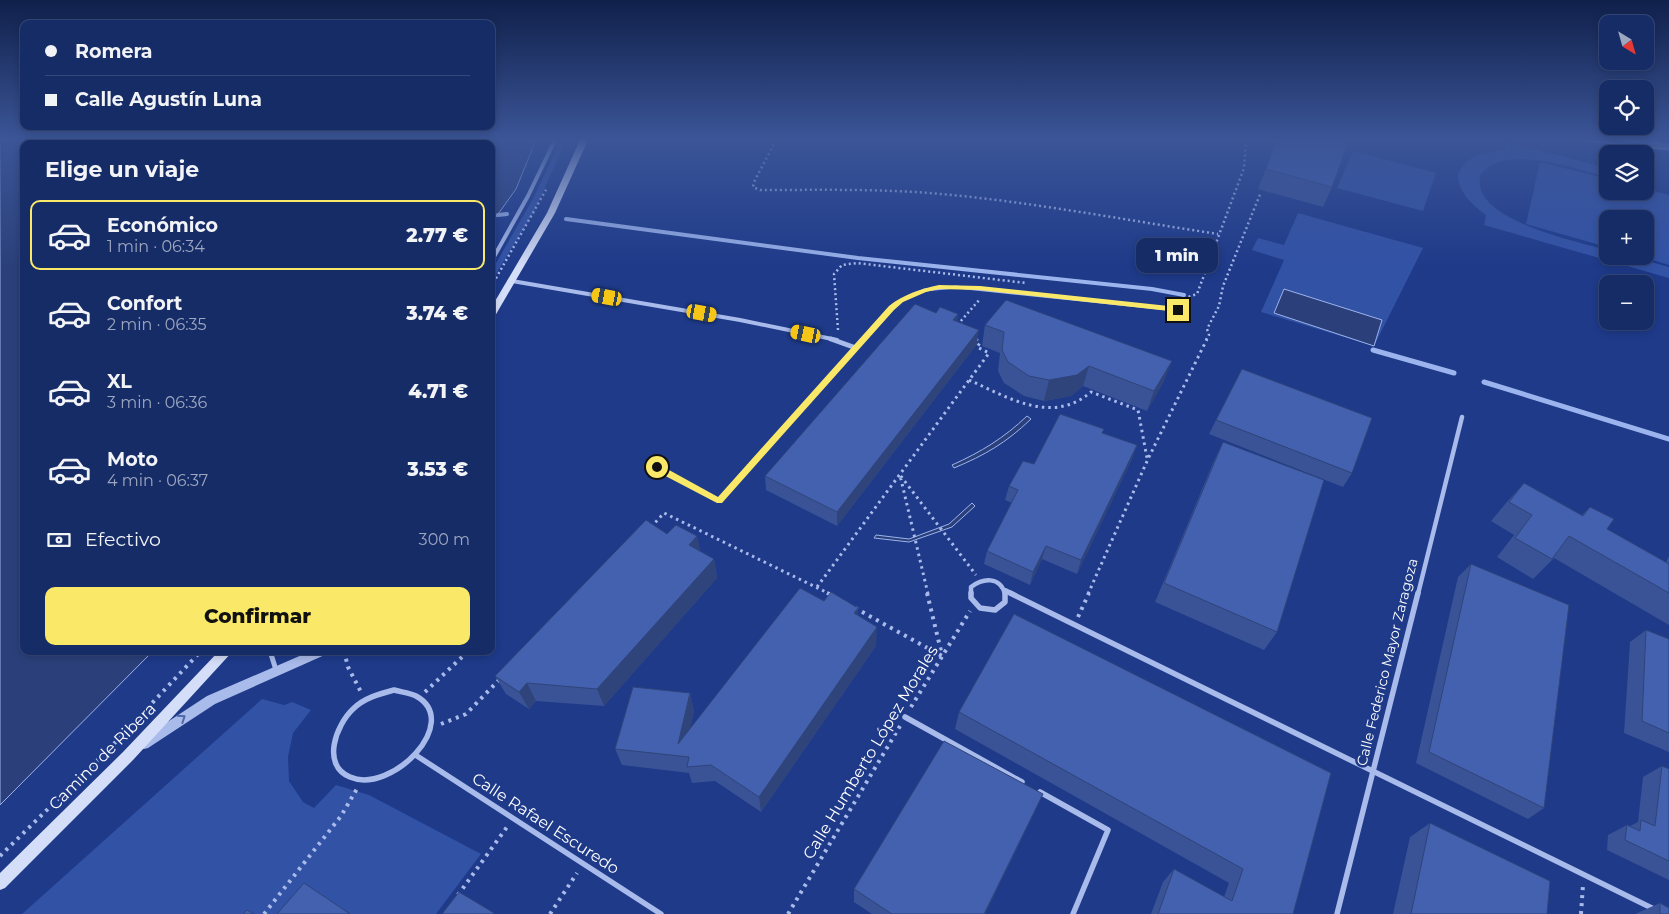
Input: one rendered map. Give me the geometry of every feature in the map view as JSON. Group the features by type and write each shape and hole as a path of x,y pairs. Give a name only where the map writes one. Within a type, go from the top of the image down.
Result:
{"main road":[{"path":"495,309 550,213 564,183"},
{"name":"Camino de Ribera","path":"0,883 128,756 223,655"}],"street":[{"path":"495,255 535,183"},
{"path":"512,281 740,320 839,341 856,348"},
{"name":"Calle Federico Mayor Zaragoza","path":"1337,914 1462,417"},
{"path":"1005,590 1005,602 995,610 980,608 974,604 970,592 971,587 980,580 994,581 1005,590 1664,914"},
{"path":"128,756 211,700 314,655"},
{"path":"394,690 408,691 420,697 427,704 431,714 431,728 426,742 417,756 391,775 361,780 345,774 335,762 332,746 337,729 345,718 365,700 380,693 394,690"},
{"path":"904,717 1108,830 1073,914"},
{"name":"Calle Rafael Escuredo","path":"417,756 661,914"}],"lane":[{"path":"657,467 720,501 900,301 924,290 939,287 1003,290 1178,310"},
{"path":"271,655 276,671"}],"path":[{"path":"495,280 549,183"},
{"path":"754,183 753,187 760,190 895,191 938,194 1218,234"},
{"path":"1172,299 1181,300 1196,294 1238,183"},
{"path":"1075,624 1148,459 1209,335 1207,329 1219,306 1223,286 1261,192"},
{"path":"839,341 834,274 842,265 857,263 1034,283"},
{"path":"967,329 960,322 983,296"},
{"path":"817,587 989,353 977,347 980,343 974,336"},
{"path":"969,380 1023,404 1037,407 1050,408 1076,404 1092,392 1138,410 1148,459"},
{"path":"900,475 980,580"},
{"path":"900,475 942,656"},
{"path":"644,534 664,513 834,596"},
{"name":"Calle Humberto López Morales","path":"788,914 904,717 974,604"},
{"path":"850,605 942,656"},
{"path":"0,856 109,749 197,655"},
{"path":"345,655 348,667 365,700"},
{"path":"420,697 462,657"},
{"path":"431,728 466,714 507,673"},
{"path":"264,914 341,816 361,780"},
{"path":"455,898 514,818"},
{"path":"550,914 583,864"},
{"path":"1581,914 1583,874"}],"shaded area":[{"path":"0,183 20,183 20,655 149,655 0,805"},
{"path":"495,183 519,183 495,218"},
{"path":"541,183 547,183 534,212 495,275 495,265"},
{"path":"1339,183 1433,183 1423,211 1337,188"},
{"path":"1459,183 1481,183 1481,190 1490,204 1507,216 1551,234 1599,248 1599,258 1484,225 1486,215 1464,193"},
{"path":"1535,183 1599,183 1599,200 1654,200 1654,191 1669,195 1669,265 1654,260 1654,210 1599,210 1599,245 1526,224"},
{"path":"1298,213 1423,248 1374,346 1261,312 1284,260 1252,250 1258,238 1284,245"},
{"path":"1654,263 1669,267 1669,278 1624,265 1654,265"},
{"path":"1284,289 1382,320 1374,346 1274,313"},
{"path":"1027,416 1031,419 1004,442 954,468 952,465 992,444"},
{"path":"972,503 975,506 952,527 909,542 874,538 876,535 909,539 949,524"},
{"path":"262,699 284,705 292,702 311,710 293,733 288,757 289,781 303,802 314,808 336,785 369,795 481,854 436,914 22,914"}],"building":[{"path":"1316,183 1334,183 1332,187"},
{"path":"1006,300 1172,361 1154,391 1089,366 1077,375 1049,380 1029,376 1008,362 1002,350 1004,332 985,325"},
{"path":"915,304 936,313 940,307 958,314 953,320 979,330 837,512 765,476"},
{"path":"1242,369 1372,418 1352,473 1216,420"},
{"path":"1060,414 1104,429 1102,433 1137,445 1081,560 1046,546 1033,572 987,551 1018,490 1009,486 1023,461 1034,464"},
{"path":"1223,442 1324,480 1277,632 1164,583"},
{"path":"1524,483 1583,516 1590,507 1614,519 1607,529 1669,564 1669,593 1569,536 1552,559 1515,538 1532,515 1509,502"},
{"path":"646,520 667,534 676,525 697,536 689,545 714,559 597,689 527,683 519,692 495,676"},
{"path":"1471,564 1569,605 1544,808 1429,752"},
{"path":"800,588 824,601 831,592 858,608 854,613 877,627 759,797 711,765 687,767 689,757 615,749 633,687 690,693 678,744"},
{"path":"1014,614 1331,773 1293,914 1158,914 1174,869 1232,901 1243,869 959,712"},
{"path":"1646,630 1669,639 1669,733 1642,721"},
{"path":"944,741 1043,794 984,914 892,914 854,889"},
{"path":"1662,766 1669,769 1669,861 1625,840 1627,825 1640,831 1641,820 1655,826"},
{"path":"1430,823 1550,881 1547,914 1411,914"},
{"path":"304,883 350,914 277,914"},
{"path":"459,892 494,913 442,914"},
{"path":"1660,903 1669,908 1669,914 1660,914"},
{"path":"247,910 254,914 243,914"}],"waterway":[{"path":"498,215 507,214"},
{"path":"566,219 858,258 1152,289 1184,295"},
{"path":"1373,350 1454,373"},
{"path":"1484,382 1669,439"}],"route":[{"path":"657,467 720,501 892,308 900,301 924,290 939,287 980,288 1178,310"}]}
